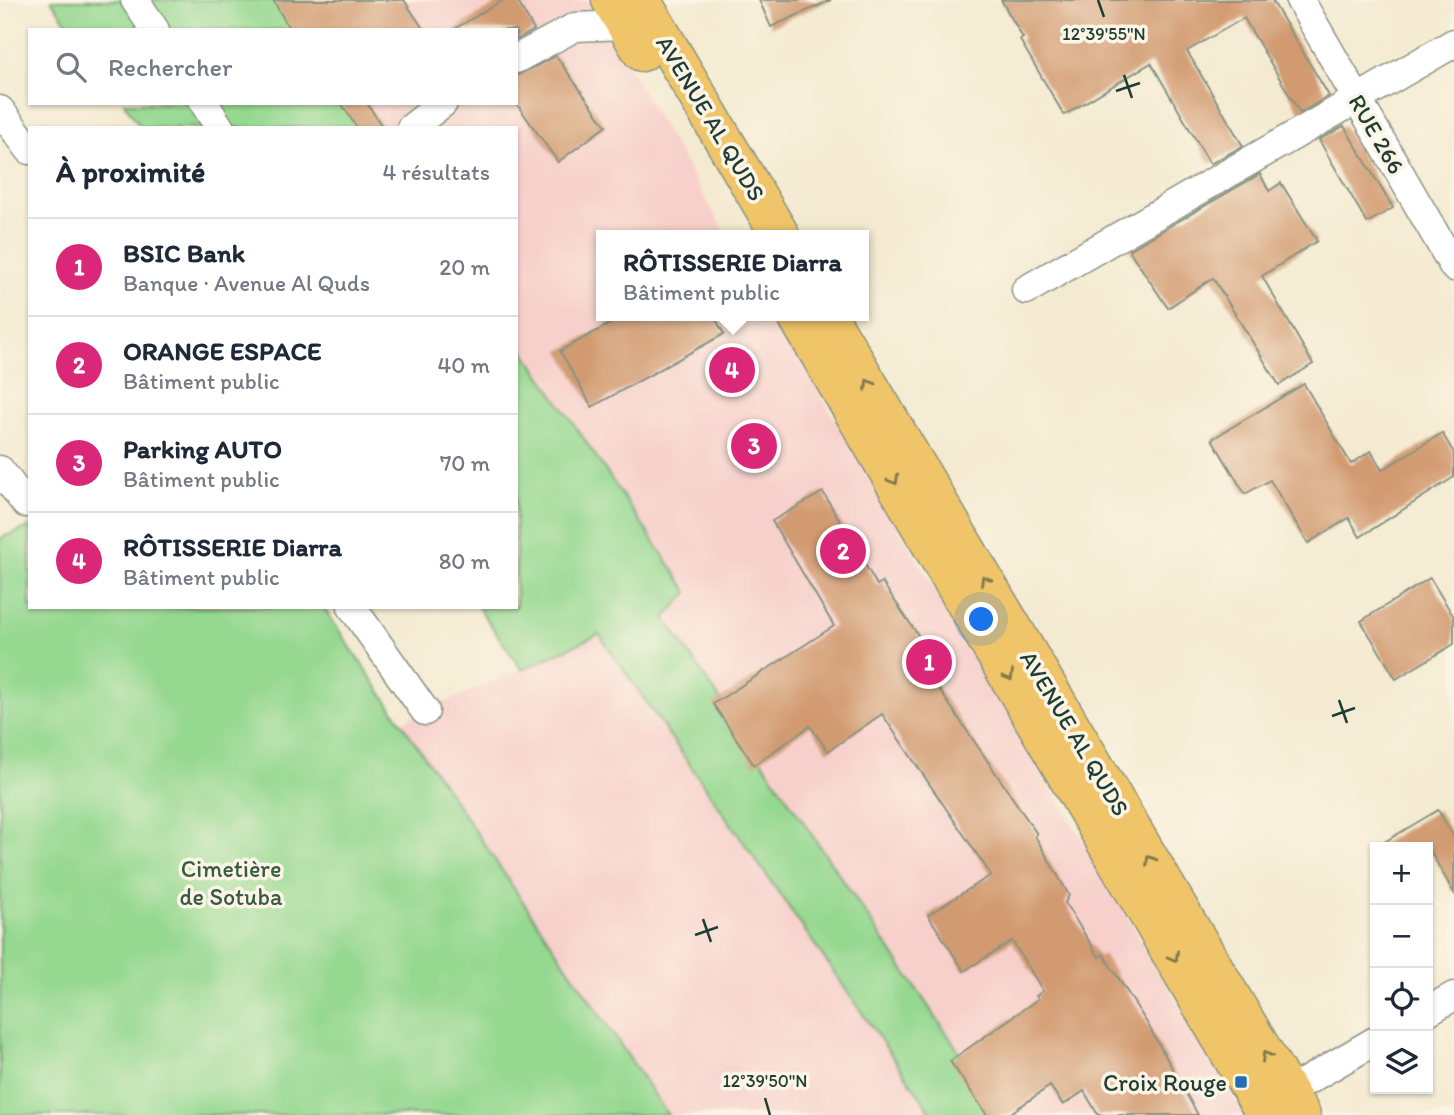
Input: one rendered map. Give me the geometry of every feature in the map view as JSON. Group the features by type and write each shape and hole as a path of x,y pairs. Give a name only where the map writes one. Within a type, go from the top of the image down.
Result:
{"main road":[{"name":"AVENUE AL QUDS","path":"626,8 747,230"},
{"name":"AVENUE AL QUDS","path":"626,8 777,230"},
{"name":"AVENUE AL QUDS","path":"800,321 1279,1107"},
{"name":"AVENUE AL QUDS","path":"831,321 1279,1107"}],"street":[{"name":"RUE 266","path":"1300,0 1454,267"},
{"path":"518,58 575,27 626,8"},
{"path":"1026,290 1454,43"},
{"path":"205,105 219,126"},
{"path":"414,126 440,105"},
{"path":"0,110 28,147"},
{"path":"0,470 18,505"},
{"path":"353,609 425,711"},
{"path":"1433,1008 1454,996"},
{"path":"1279,1107 1370,1044"}],"shaded area":[{"path":"286,0 589,0 724,230 596,230 596,321 777,321 1244,1115 1002,1115 665,617 687,591 518,342 518,126 372,126 357,105 518,105 518,28 306,28"},
{"path":"599,634 933,1115 668,1115 401,722"}],"green space":[{"path":"51,0 286,0 306,28 71,28"},
{"path":"125,105 357,105 372,126 140,126"},
{"path":"518,342 688,592 665,618 1002,1115 933,1115 599,634 522,670 479,609 518,609"},
{"name":"Cimetière de Sotuba","path":"28,528 28,609 324,609 668,1115 0,1115 0,538"}],"building":[{"path":"273,0 404,0 423,28 289,28"},
{"path":"503,0 517,0 534,30 518,39 518,28 456,28"},
{"path":"759,0 831,0 771,27"},
{"path":"1001,0 1276,0 1273,2 1329,96 1300,113 1244,18 1187,51 1243,146 1210,164 1151,63 1064,115 1020,40 1023,38"},
{"path":"556,56 606,126 558,162 517,105 518,75"},
{"path":"342,105 368,105 382,126 356,126"},
{"path":"1344,126 1393,208 1367,223 1319,140"},
{"path":"1260,174 1269,191 1281,183 1317,241 1262,276 1313,364 1279,385 1213,278 1168,308 1129,250"},
{"path":"615,321 717,321 724,334 592,407 560,351"},
{"path":"1304,384 1351,464 1371,451 1382,470 1442,433 1454,453 1454,477 1360,537 1349,518 1308,543 1270,480 1245,494 1212,439"},
{"path":"823,492 877,585 882,582 943,672 932,679 1037,834 1035,836 1069,895 1065,903 1099,957 1103,954 1147,1023 1198,1115 1098,1115 1084,1091 1063,1105 1050,1086 1008,1115 987,1115 950,1061 1038,999 1036,996 1043,991 1012,941 964,971 928,915 991,875 882,714 828,751 810,726 754,765 713,704 834,626 772,521"},
{"path":"1430,578 1454,617 1454,644 1396,679 1361,621"},
{"path":"1438,810 1454,837 1454,893 1433,856 1433,842 1384,842"}],"place":[{"name":"RÔTISSERIE Diarra","path":"732,370"},
{"name":"Parking AUTO","path":"754,446"},
{"name":"ORANGE ESPACE","path":"843,551"},
{"name":"BSIC Bank","path":"929,662"},
{"name":"Croix Rouge","path":"1241,1082"}]}
